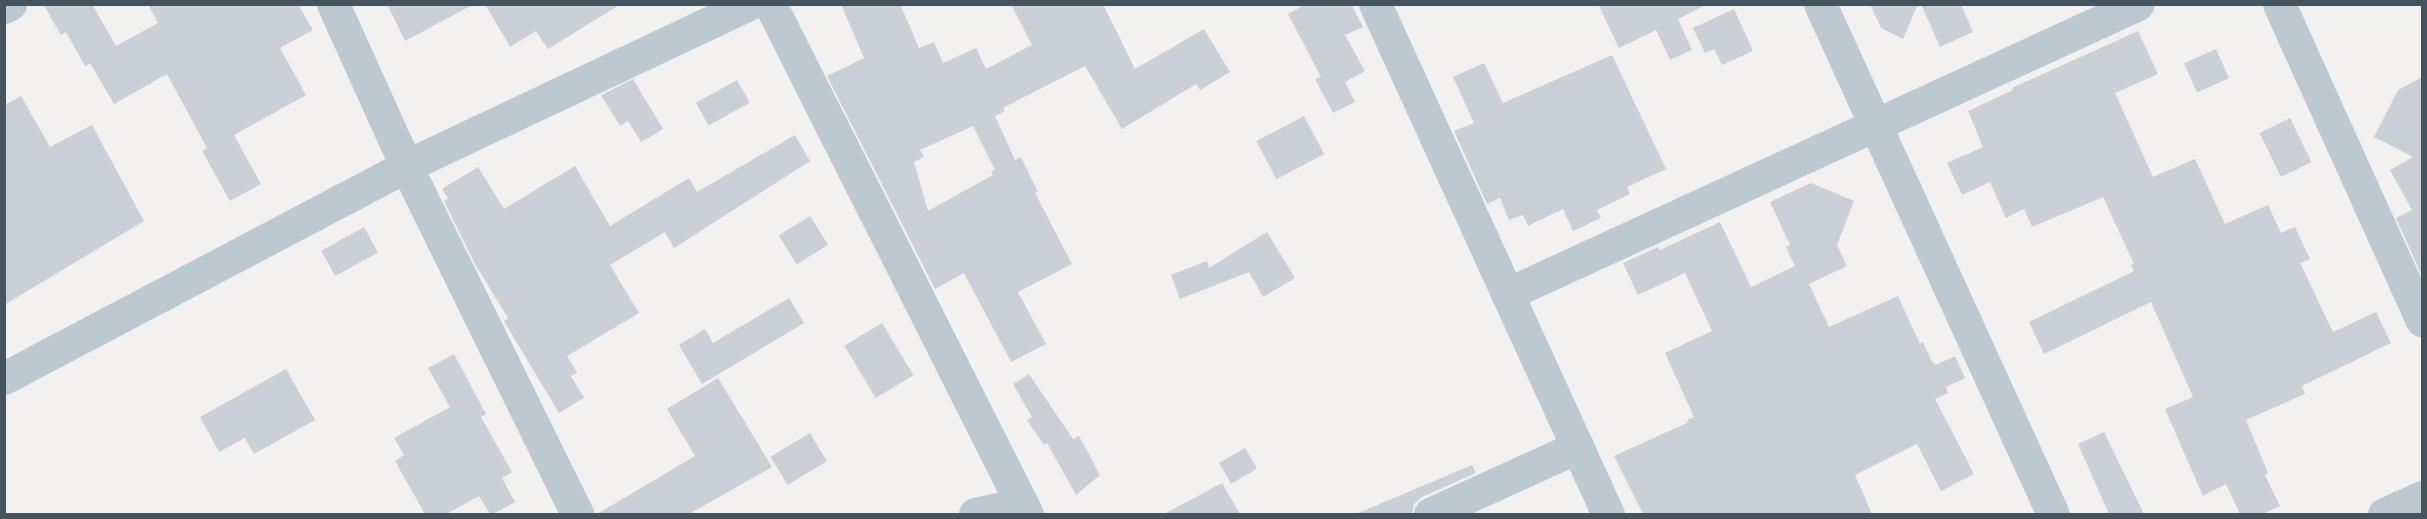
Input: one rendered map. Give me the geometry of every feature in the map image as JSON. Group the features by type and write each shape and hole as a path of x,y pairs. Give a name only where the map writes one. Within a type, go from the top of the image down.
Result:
{"street":[{"path":"4,7 10,4"},
{"path":"333,4 406,166 577,514"},
{"path":"4,378 406,166 749,4"},
{"path":"770,4 1024,509 975,514"},
{"path":"1375,4 1608,514"},
{"path":"1820,4 2053,514"},
{"path":"1507,294 2138,4"},
{"path":"2279,4 2422,320"},
{"path":"1430,514 1577,447"},
{"path":"2384,514 2422,497"}],"building":[{"path":"43,4 92,4 116,46 158,23 148,4 298,4 313,30 280,48 306,95 234,135 261,184 230,201 202,151 207,148 167,74 114,104 90,63 85,66 66,32 61,35"},
{"path":"387,4 474,4 405,41"},
{"path":"485,4 621,4 548,49 536,31 510,47"},
{"path":"841,4 900,4 919,48 934,42 943,63 976,48 986,69 1032,45 1011,4 1103,4 1135,69 1204,29 1230,72 1200,90 1196,84 1122,129 1085,66 1003,108 1005,111 995,116 1015,160 1021,157 1038,192 1035,193 1072,264 1018,292 1046,344 1011,362 964,273 935,289 827,76 864,58","holes":["973,126 995,170 991,172 993,175 928,211 914,162 924,157 920,150"]},
{"path":"1306,4 1351,4 1363,27 1345,35 1365,71 1345,82 1355,102 1333,113 1315,79 1321,77 1288,14"},
{"path":"1598,4 1707,4 1678,19 1692,50 1670,60 1656,30 1619,48"},
{"path":"1870,4 1918,4 1903,39 1881,28"},
{"path":"1921,4 1961,4 1973,32 1940,47"},
{"path":"1734,9 1753,51 1722,65 1714,49 1705,53 1693,28"},
{"path":"2138,31 2158,74 2115,93 2153,177 2195,159 2225,224 2268,205 2281,233 2295,227 2310,259 2300,263 2333,332 2376,312 2391,343 2302,386 2305,394 2246,420 2268,473 2265,475 2280,506 2263,514 2240,514 2226,484 2203,496 2165,409 2193,397 2151,302 2044,354 2029,322 2134,271 2131,265 2134,264 2103,197 2032,227 2024,209 2006,218 1990,182 1962,195 1947,163 1983,147 1968,111 2013,90 2012,88"},
{"path":"2216,49 2229,78 2197,92 2184,63"},
{"path":"1612,55 1666,169 1627,187 1630,194 1597,210 1601,218 1573,231 1563,209 1528,226 1523,215 1509,220 1500,198 1487,204 1454,131 1474,123 1453,77 1484,63 1503,103"},
{"path":"2422,77 2422,276 2396,218 2412,210 2390,170 2413,157 2374,137 2398,90"},
{"path":"633,79 663,129 641,142 628,121 620,126 601,95"},
{"path":"737,80 750,103 708,126 696,103"},
{"path":"21,96 50,147 92,125 144,221 4,305 4,105"},
{"path":"1304,116 1324,154 1277,179 1256,141"},
{"path":"2290,118 2311,162 2281,177 2259,133"},
{"path":"795,135 810,161 674,248 665,232 610,265 639,313 567,356 577,373 571,376 584,398 559,413 504,321 508,318 475,264 444,201 448,198 442,189 478,167 504,209 575,166 610,226 689,178 697,192"},
{"path":"1811,183 1854,201 1837,245 1847,266 1809,284 1829,327 1898,296 1920,344 1923,342 1932,362 1936,365 1955,356 1965,378 1946,387 1948,393 1935,399 1974,474 1941,491 1917,444 1855,475 1872,514 1643,514 1614,456 1689,422 1687,420 1694,417 1665,353 1712,331 1685,273 1638,295 1623,263 1658,247 1660,250 1720,222 1751,287 1795,266 1786,247 1790,245 1770,202"},
{"path":"810,216 828,245 797,264 779,236"},
{"path":"364,227 378,252 335,276 321,251"},
{"path":"1267,232 1295,278 1263,297 1249,272 1180,299 1171,275 1207,261 1209,268"},
{"path":"789,298 804,323 702,384 679,345 705,329 713,343"},
{"path":"882,323 913,375 876,398 844,346"},
{"path":"454,354 486,414 481,417 512,472 502,478 515,502 493,514 490,514 479,496 446,514 425,514 395,461 404,455 394,438 450,407 428,368"},
{"path":"286,369 315,420 254,454 245,438 219,452 200,417"},
{"path":"1029,374 1073,439 1079,436 1100,475 1076,495 1047,443 1044,445 1027,420 1032,417 1013,384"},
{"path":"718,378 772,467 689,514 597,514 695,456 667,409"},
{"path":"2104,432 2144,514 2109,514 2078,444"},
{"path":"810,433 827,461 788,485 771,457"},
{"path":"1245,448 1257,469 1231,484 1219,463"},
{"path":"1472,465 1476,473 1422,497 1414,504 1412,514 1356,514"},
{"path":"1222,483 1240,514 1164,514"}]}
